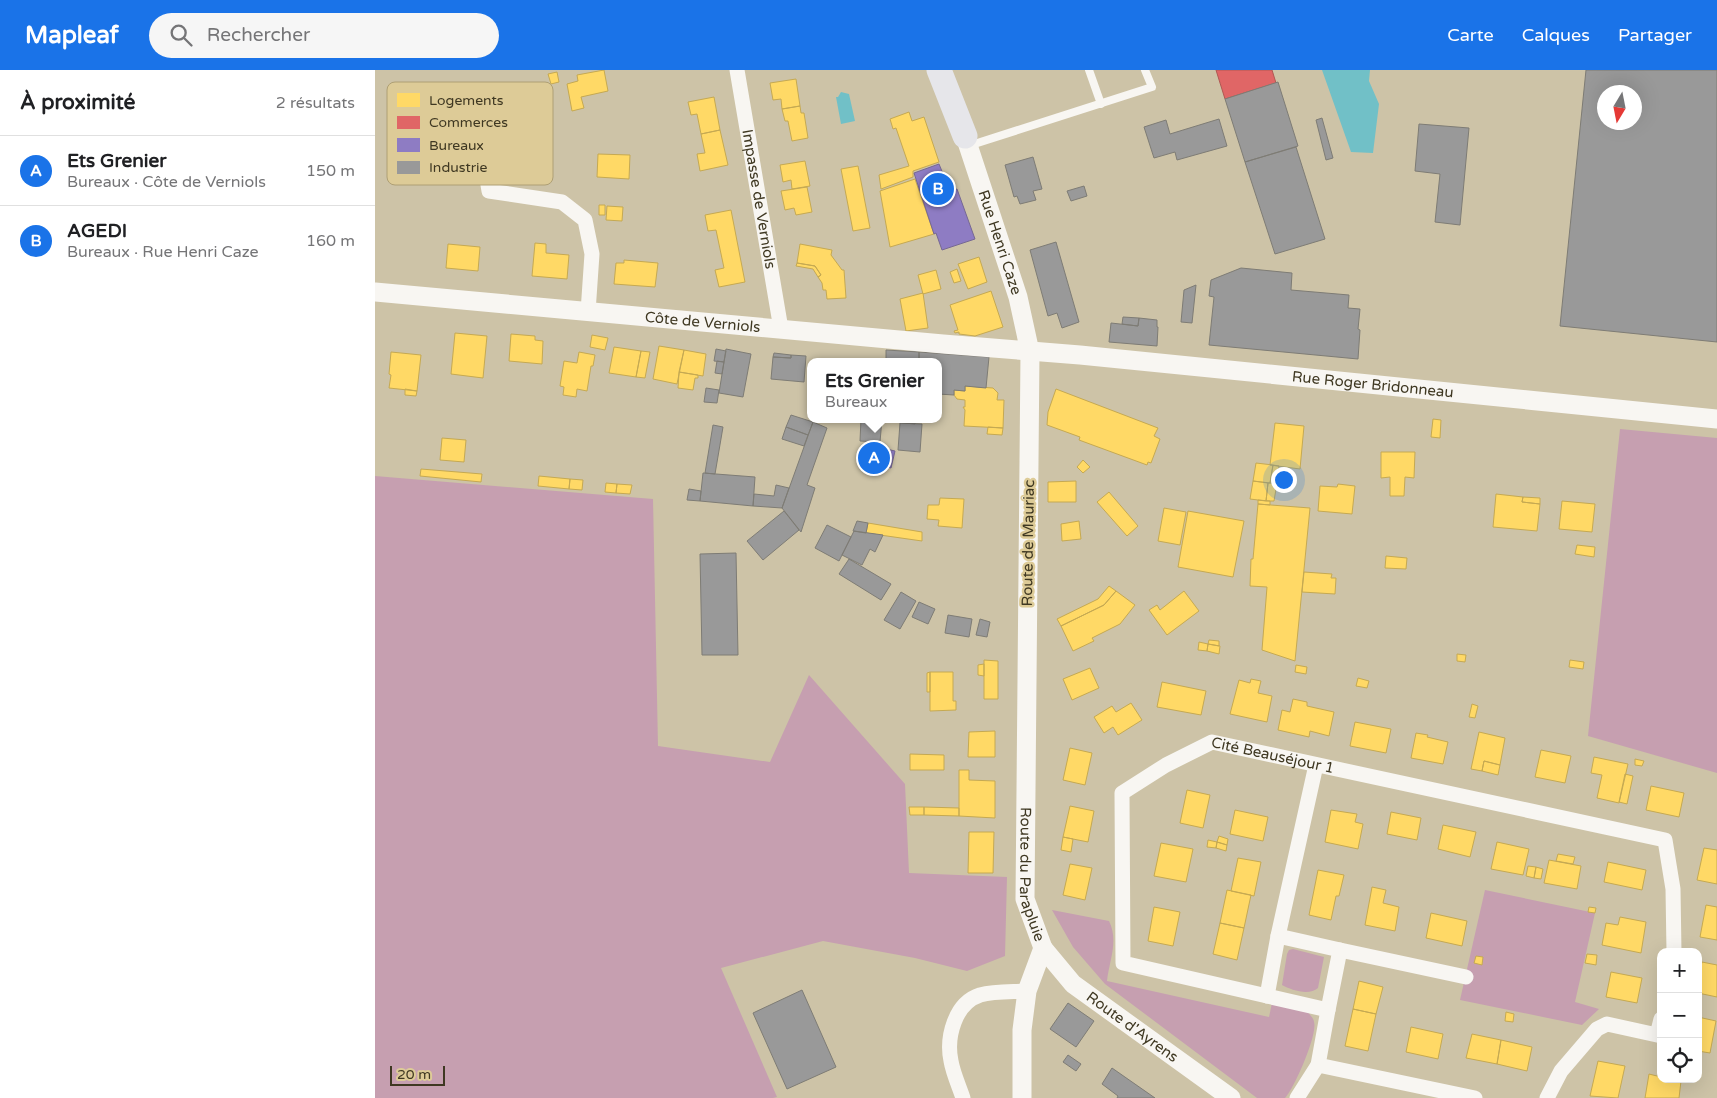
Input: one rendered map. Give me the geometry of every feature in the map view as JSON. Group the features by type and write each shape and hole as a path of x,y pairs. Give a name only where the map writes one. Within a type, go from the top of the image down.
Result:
{"highway":[{"path":"939,70 966,141"},
{"path":"952,70 966,141"}],"street":[{"name":"Impasse de Verniols","path":"737,70 781,329"},
{"name":"Rue Henri Caze","path":"966,141 1018,297 1030,352"},
{"path":"488,185 489,191 562,202 585,220 592,254 588,312"},
{"name":"Côte de Verniols","path":"375,292 1030,352"},
{"name":"Rue Roger Bridonneau","path":"1030,352 1080,355 1717,419"},
{"name":"Route de Mauriac","path":"1025,735 1030,352"},
{"name":"Route du Parapluie","path":"1022,1098 1022,1030 1027,992 1043,948 1025,899 1025,735"},
{"name":"Cité Beauséjour 1","path":"1328,1010 1123,963 1122,793 1166,765 1213,742 1665,840 1673,889 1674,948"},
{"path":"1267,996 1278,936 1316,765"},
{"path":"1278,936 1466,977"},
{"name":"Route d'Ayrens","path":"1043,948 1073,984 1231,1098"},
{"path":"1297,1098 1318,1065 1340,950"},
{"path":"963,1098 951,1060 951,1038 955,1019 964,1004 980,995 1027,992"},
{"path":"1547,1098 1561,1071 1597,1029 1607,1024 1657,1034"},
{"path":"1318,1065 1475,1098"}],"lane":[{"path":"1089,70 1101,104"},
{"path":"966,141 1101,104 1152,87 1145,70"}],"shaded area":[{"path":"1620,429 1717,438 1717,773 1588,736"},
{"path":"375,476 653,499 658,746 770,762 809,675 905,784 909,873 1007,877 1005,956 967,971 915,958 823,941 721,968 777,1097 773,1098 375,1098"},
{"path":"1485,890 1595,913 1575,1002 1599,1009 1582,1025 1460,1000"},
{"path":"1052,910 1109,921 1112,928 1113,951 1107,981 1269,1017 1272,1003 1308,1012 1314,1021 1312,1038 1299,1073 1289,1093 1285,1098 1257,1098 1105,984 1073,947"},
{"path":"1293,949 1324,957 1318,988 1305,992 1282,985 1287,954 1289,950"}],"water":[{"path":"1322,70 1370,70 1369,81 1379,104 1373,153 1351,152"},
{"path":"841,92 849,94 855,121 841,124 836,97"}],"building: Logements":[{"path":"604,70 608,91 581,97 584,108 572,111 567,84 578,81 577,75"},
{"path":"557,72 559,82 550,82 548,74"},
{"path":"796,79 800,106 782,109 781,99 773,100 770,83"},
{"path":"714,97 720,130 701,134 697,114 691,115 688,102"},
{"path":"800,106 801,113 804,113 808,138 792,141 788,121 785,121 782,109"},
{"path":"909,112 912,121 924,117 939,162 913,171 913,177 881,189 879,175 909,166 896,128 893,129 890,119"},
{"path":"720,130 728,165 700,171 697,154 705,153 701,134"},
{"path":"598,154 630,155 629,179 597,177"},
{"path":"805,161 810,186 792,189 791,180 783,182 780,165"},
{"path":"858,166 870,228 853,231 841,169"},
{"path":"915,179 934,234 890,247 880,191"},
{"path":"807,187 812,212 796,215 794,208 785,210 781,191"},
{"path":"599,205 605,205 605,215 599,215"},
{"path":"607,206 623,207 622,221 606,220"},
{"path":"731,210 745,282 719,287 715,270 724,268 716,230 708,231 705,215"},
{"path":"535,243 546,244 546,253 569,255 567,279 532,276"},
{"path":"448,244 480,247 478,271 446,268"},
{"path":"800,244 832,250 831,255 842,270 844,270 846,298 827,299 826,290 823,290 822,283 818,277 821,275 815,266 797,263"},
{"path":"979,257 987,282 968,289 958,264"},
{"path":"624,260 658,263 655,287 614,284 616,263 624,263"},
{"path":"797,263 815,266 821,275 818,277 813,269 796,266"},
{"path":"957,269 961,281 954,283 950,272"},
{"path":"936,270 941,289 923,294 918,275"},
{"path":"991,291 1003,327 975,336 959,334 959,332 955,333 954,331 958,330 950,305"},
{"path":"923,293 928,328 906,331 900,299"},
{"path":"455,333 487,336 483,378 451,374"},
{"path":"511,334 535,336 535,340 543,341 542,364 509,361"},
{"path":"592,335 608,338 605,350 590,347"},
{"path":"659,346 684,350 677,384 653,379"},
{"path":"614,347 641,351 636,377 609,373"},
{"path":"684,350 706,354 703,376 679,372"},
{"path":"641,351 650,352 645,378 636,377"},
{"path":"391,352 421,355 417,391 389,388"},
{"path":"579,352 595,355 593,366 591,366 587,391 577,389 576,397 563,395 564,387 560,386 564,361 577,363"},
{"path":"679,372 698,375 698,378 695,378 693,390 678,388"},
{"path":"965,386 993,388 998,393 997,400 1004,400 1003,428 964,426 965,410 963,407 965,407 965,400 957,399 954,395 954,390 965,391"},
{"path":"405,389 417,391 416,396 405,395"},
{"path":"1056,389 1158,428 1154,436 1160,439 1151,463 1148,462 1147,465 1079,440 1080,437 1047,425 1048,412"},
{"path":"1433,419 1441,420 1440,438 1431,437"},
{"path":"1275,423 1304,426 1300,469 1270,465"},
{"path":"988,427 1003,428 1002,435 987,434"},
{"path":"442,438 466,440 464,462 440,460"},
{"path":"1381,452 1415,452 1414,478 1405,477 1404,496 1390,496 1390,477 1381,478"},
{"path":"1083,460 1090,467 1083,473 1077,467"},
{"path":"1256,463 1273,465 1270,483 1253,481"},
{"path":"1273,465 1279,466 1277,483 1270,483"},
{"path":"421,469 482,474 481,482 420,476"},
{"path":"539,476 570,479 569,489 538,486"},
{"path":"570,479 583,480 582,490 569,489"},
{"path":"1076,481 1076,502 1048,502 1048,482"},
{"path":"1253,481 1268,483 1266,501 1250,499"},
{"path":"606,483 617,484 616,493 605,492"},
{"path":"1268,483 1277,483 1274,501 1266,501"},
{"path":"617,484 632,485 630,494 616,493"},
{"path":"1338,484 1355,486 1352,514 1318,511 1320,486 1337,487"},
{"path":"1109,492 1138,526 1127,536 1097,502"},
{"path":"1496,494 1523,497 1522,502 1540,504 1537,531 1493,527"},
{"path":"1523,497 1540,498 1540,504 1522,502"},
{"path":"940,498 964,499 962,528 938,526 939,520 927,519 928,505 939,505"},
{"path":"1258,500 1270,501 1270,505 1258,504"},
{"path":"1562,501 1595,504 1592,532 1559,529"},
{"path":"1258,504 1310,508 1295,661 1262,650 1267,587 1250,586 1251,559 1253,559"},
{"path":"1164,508 1186,512 1180,545 1158,541"},
{"path":"1188,511 1244,521 1233,577 1178,567"},
{"path":"1079,521 1081,539 1062,541 1061,524"},
{"path":"868,523 922,532 922,541 866,533"},
{"path":"1577,545 1595,547 1594,557 1575,554"},
{"path":"1386,556 1407,558 1406,569 1385,568"},
{"path":"1304,572 1332,574 1331,578 1336,578 1335,594 1302,592"},
{"path":"1109,586 1116,591 1104,605 1061,626 1057,619 1098,599"},
{"path":"1116,591 1135,605 1120,624 1092,638 1094,641 1073,651 1061,626 1104,605"},
{"path":"1184,591 1199,611 1167,635 1149,610 1157,605 1160,610"},
{"path":"1209,640 1219,641 1219,646 1208,644"},
{"path":"1199,642 1208,644 1207,651 1198,650"},
{"path":"1208,644 1220,646 1219,654 1207,651"},
{"path":"1457,654 1466,655 1465,662 1457,661"},
{"path":"984,660 998,661 998,699 984,699"},
{"path":"1570,660 1584,662 1583,669 1569,667"},
{"path":"984,664 984,676 978,675 978,665"},
{"path":"1296,665 1307,667 1306,674 1295,672"},
{"path":"1090,668 1099,688 1072,700 1063,679"},
{"path":"930,672 930,692 927,692 927,673"},
{"path":"930,672 953,672 953,701 956,701 956,710 930,711"},
{"path":"1358,678 1369,681 1367,688 1356,686"},
{"path":"1251,679 1261,681 1258,693 1272,696 1267,722 1230,714 1239,680 1250,683"},
{"path":"1162,682 1206,691 1201,715 1157,707"},
{"path":"1293,699 1307,702 1307,706 1334,712 1329,736 1310,731 1309,737 1278,730 1282,710 1290,712"},
{"path":"1131,703 1142,720 1118,735 1113,727 1104,733 1094,717 1112,706 1116,712"},
{"path":"1472,704 1478,706 1475,718 1469,717"},
{"path":"1355,722 1391,729 1386,753 1350,746"},
{"path":"995,731 995,757 968,757 969,732"},
{"path":"1479,732 1505,738 1500,765 1484,761 1482,771 1471,769"},
{"path":"1416,733 1448,742 1443,764 1411,758"},
{"path":"1070,748 1092,753 1085,785 1063,780"},
{"path":"1541,750 1571,756 1565,783 1535,777"},
{"path":"910,754 944,755 944,770 910,770"},
{"path":"1594,757 1628,764 1619,803 1597,798 1602,775 1591,773"},
{"path":"1635,759 1644,761 1642,766 1635,765"},
{"path":"1484,761 1500,765 1498,775 1482,771"},
{"path":"959,770 969,770 969,780 995,781 995,818 959,816"},
{"path":"1625,774 1633,776 1627,804 1619,802"},
{"path":"1651,786 1684,793 1679,817 1646,810"},
{"path":"1187,790 1210,795 1203,828 1180,823"},
{"path":"1070,806 1094,811 1088,842 1063,837"},
{"path":"909,807 924,807 924,815 910,815"},
{"path":"924,807 959,808 959,816 924,815"},
{"path":"1235,810 1268,817 1263,841 1230,834"},
{"path":"1331,810 1357,814 1355,822 1363,824 1358,849 1325,842"},
{"path":"1391,812 1421,818 1417,840 1387,834"},
{"path":"1443,825 1476,832 1470,857 1438,849"},
{"path":"969,832 994,832 993,873 968,873"},
{"path":"1219,836 1228,839 1227,845 1217,842"},
{"path":"1063,837 1073,839 1071,852 1061,850"},
{"path":"1208,840 1217,842 1216,848 1207,847"},
{"path":"1217,842 1227,845 1226,851 1216,848"},
{"path":"1497,842 1529,849 1523,875 1491,869"},
{"path":"1161,843 1193,849 1186,882 1154,876"},
{"path":"1704,848 1717,850 1717,884 1697,880"},
{"path":"1558,854 1575,857 1573,864 1556,861"},
{"path":"1238,858 1261,862 1254,896 1231,891"},
{"path":"1549,860 1581,866 1577,889 1544,883"},
{"path":"1608,862 1646,870 1642,890 1604,882"},
{"path":"1070,864 1092,868 1085,900 1063,895"},
{"path":"1528,866 1536,867 1534,878 1526,876"},
{"path":"1536,867 1543,869 1541,879 1534,878"},
{"path":"1318,870 1344,875 1339,896 1336,896 1331,920 1309,915"},
{"path":"1372,887 1386,890 1383,903 1399,907 1395,931 1365,925"},
{"path":"1227,890 1251,895 1244,928 1220,923"},
{"path":"1706,905 1717,907 1717,940 1700,937"},
{"path":"1154,907 1180,912 1173,946 1148,941"},
{"path":"1589,907 1596,908 1595,913 1588,912"},
{"path":"1431,913 1467,921 1462,946 1426,938"},
{"path":"1620,917 1646,922 1641,953 1602,945 1606,923 1618,925"},
{"path":"1220,923 1244,928 1237,960 1213,954"},
{"path":"1587,954 1597,955 1596,965 1585,963"},
{"path":"1476,956 1483,957 1482,965 1474,963"},
{"path":"1702,962 1717,965 1717,997 1702,994"},
{"path":"1611,972 1642,978 1637,1003 1606,997"},
{"path":"1359,981 1383,987 1376,1014 1353,1009"},
{"path":"1353,1009 1376,1014 1368,1051 1345,1046"},
{"path":"1506,1012 1514,1014 1513,1022 1505,1021"},
{"path":"1702,1018 1716,1021 1710,1053 1702,1052"},
{"path":"1411,1027 1443,1034 1438,1059 1406,1052"},
{"path":"1472,1034 1501,1040 1497,1064 1466,1058"},
{"path":"1501,1040 1532,1047 1527,1071 1497,1064"},
{"path":"1598,1061 1625,1066 1618,1098 1590,1096"},
{"path":"1649,1074 1657,1076 1657,1083 1681,1083 1679,1098 1645,1098"}],"building: Commerces":[{"path":"1216,70 1272,70 1276,83 1225,99"}],"building: Bureaux":[{"path":"939,164 950,191 957,189 975,239 942,250 936,233 934,234 914,173"},
{"path":"873,446 895,451 891,468 869,462"}],"building: Industrie":[{"path":"1586,70 1717,70 1717,342 1560,326"},
{"path":"1278,82 1298,146 1245,162 1225,99"},
{"path":"1322,118 1333,158 1326,160 1316,120"},
{"path":"1219,119 1227,146 1177,160 1175,152 1154,158 1144,127 1166,120 1170,134"},
{"path":"1419,124 1469,128 1460,225 1435,222 1440,174 1415,171"},
{"path":"1296,147 1325,239 1275,254 1245,162"},
{"path":"1033,157 1042,189 1033,191 1036,200 1020,204 1017,196 1014,197 1005,165"},
{"path":"1084,186 1087,196 1071,201 1067,191"},
{"path":"1056,242 1079,322 1062,328 1057,313 1048,316 1030,250"},
{"path":"1241,268 1292,273 1291,290 1349,295 1348,308 1360,309 1358,359 1209,345 1214,297 1209,296 1211,280"},
{"path":"1196,285 1192,323 1181,322 1184,290"},
{"path":"1123,317 1139,318 1138,326 1122,324"},
{"path":"1139,318 1157,320 1157,346 1109,342 1111,323 1138,326"},
{"path":"716,349 726,351 724,362 714,361"},
{"path":"726,349 751,354 743,397 719,393"},
{"path":"886,350 919,352 919,358 886,358"},
{"path":"919,352 989,357 986,388 965,386 965,391 954,390 954,395 942,394 942,358 919,358"},
{"path":"774,353 791,355 791,358 773,357"},
{"path":"791,355 806,356 804,382 771,379 773,357 791,358"},
{"path":"717,361 724,362 722,374 715,373"},
{"path":"706,388 719,390 717,403 704,402"},
{"path":"791,415 807,420 807,423 813,423 808,435 786,427"},
{"path":"813,423 827,428 807,485 815,488 801,532 782,508"},
{"path":"861,423 882,423 880,442 860,441"},
{"path":"900,423 922,424 920,452 898,450"},
{"path":"713,425 723,427 715,474 705,473"},
{"path":"786,427 808,435 804,446 782,439"},
{"path":"703,473 755,477 753,506 700,501"},
{"path":"776,485 789,488 782,508 753,506 754,494 774,496"},
{"path":"689,489 701,491 700,501 687,500"},
{"path":"784,511 799,530 763,560 747,541"},
{"path":"857,521 868,523 866,533 853,531"},
{"path":"827,525 851,537 839,561 815,548"},
{"path":"854,531 883,535 875,552 870,549 862,565 842,555"},
{"path":"736,553 738,655 702,655 700,554"},
{"path":"849,559 891,584 881,600 839,574"},
{"path":"901,592 916,601 900,629 884,620"},
{"path":"919,602 935,609 928,624 912,617"},
{"path":"948,615 972,619 969,637 945,633"},
{"path":"980,619 990,622 987,637 976,635"},
{"path":"802,990 836,1067 787,1089 753,1013"},
{"path":"1068,1003 1094,1021 1076,1047 1050,1029"},
{"path":"1068,1055 1081,1064 1076,1071 1063,1062"},
{"path":"1112,1068 1155,1098 1117,1098 1118,1096 1102,1084"}],"place":[{"name":"AGEDI","path":"938,189"},
{"name":"Ets Grenier","path":"874,458"}]}
